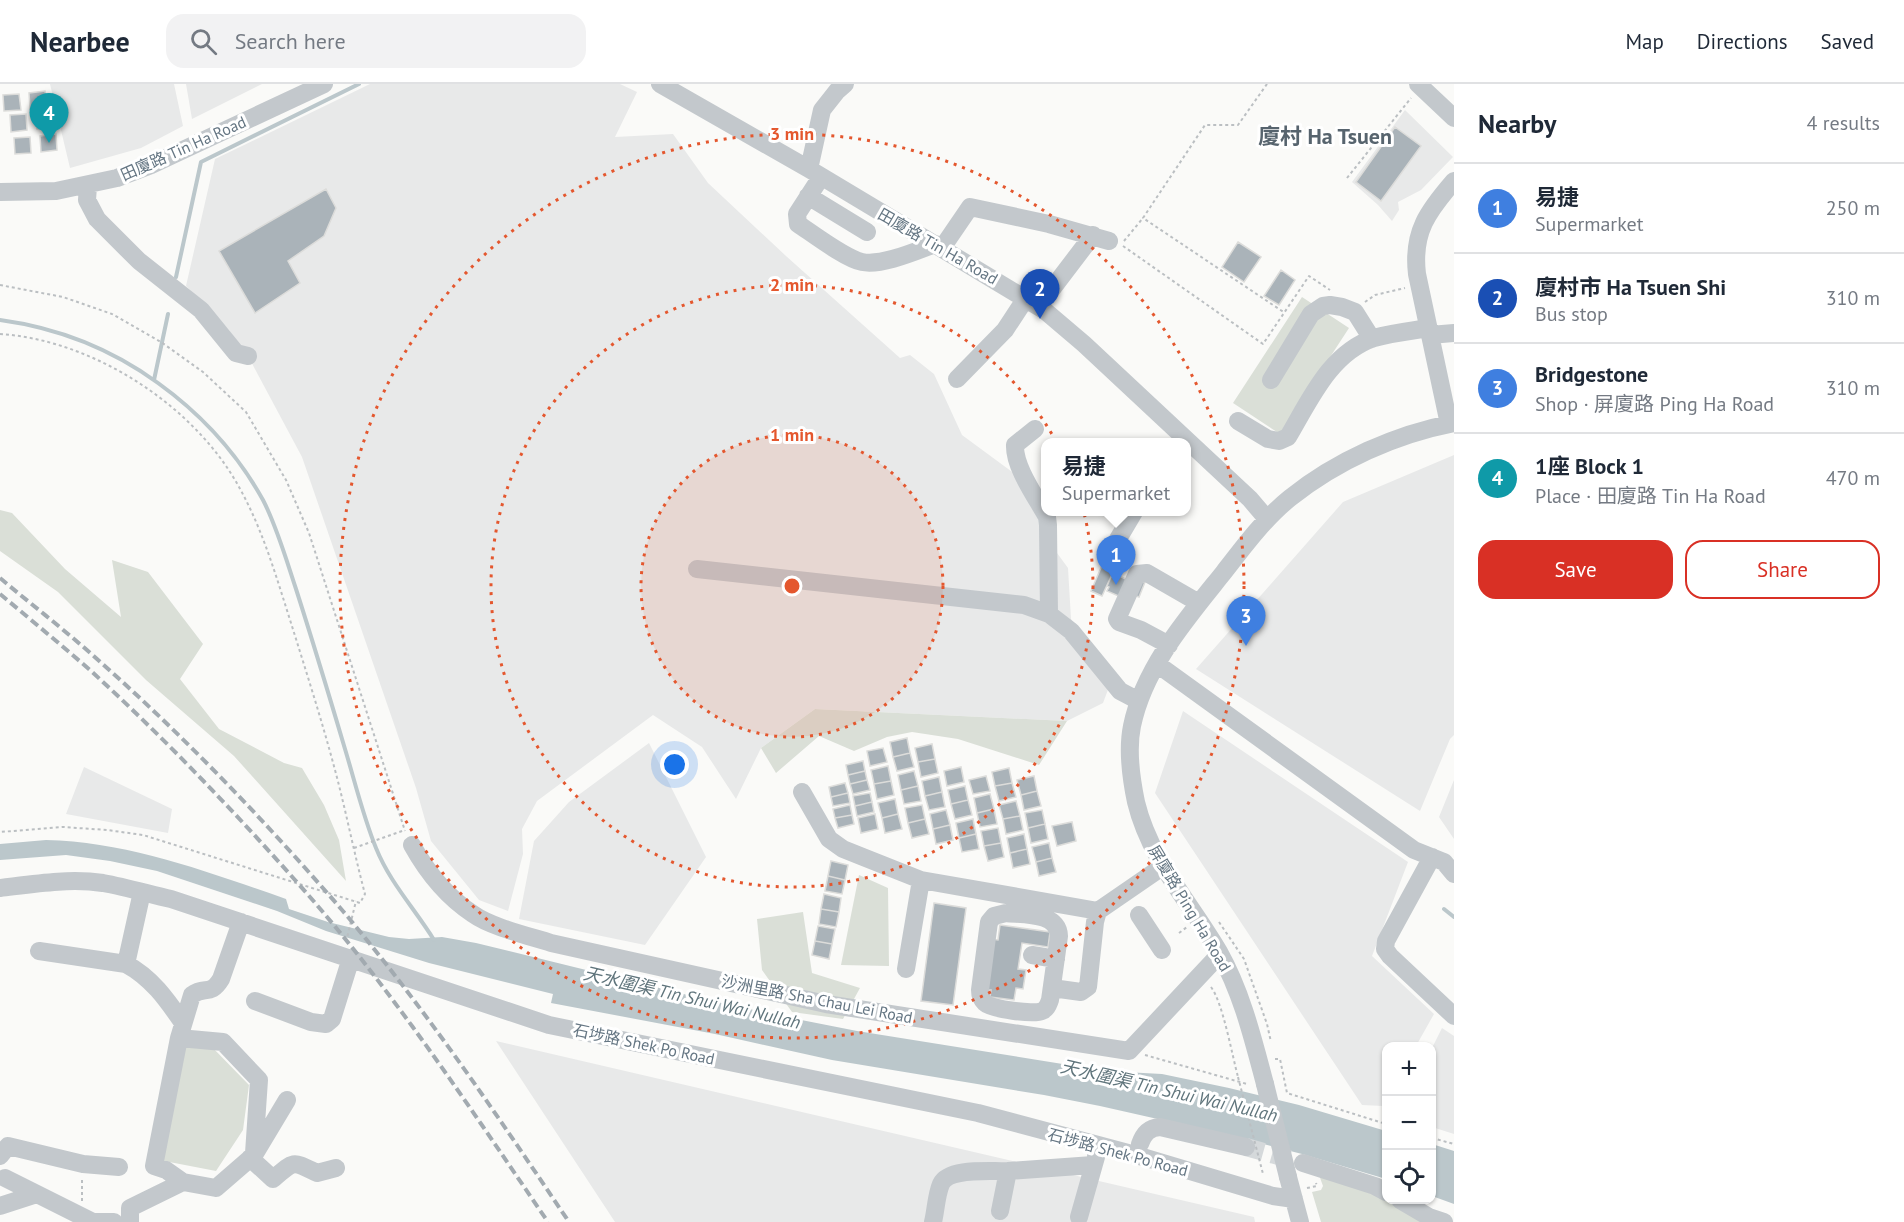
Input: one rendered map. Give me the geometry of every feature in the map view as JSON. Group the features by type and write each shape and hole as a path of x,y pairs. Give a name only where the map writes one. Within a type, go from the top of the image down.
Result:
{"street":[{"name":"田廈路 Tin Ha Road","path":"0,192 56,192 117,178 151,165 324,84"},
{"name":"田廈路 Tin Ha Road","path":"660,84 1032,302 1068,330 1183,438"},
{"path":"845,84 822,110 815,173 808,196 797,214 798,224 831,246 860,262 877,262 938,246 970,207 1101,238 1032,302 957,379"},
{"path":"1419,85 1454,118"},
{"path":"1452,423 1416,265 1418,240 1428,214 1454,181"},
{"path":"88,186 87,200 97,219 139,261 201,310 236,353 248,356"},
{"path":"808,196 867,232"},
{"path":"1271,380 1311,314 1323,306 1342,307 1355,312 1372,339"},
{"path":"1238,421 1268,439 1279,441 1288,437 1325,375 1354,348 1372,339 1392,334 1454,333"},
{"name":"屏廈路 Ping Ha Road","path":"1300,1222 1288,1177 1256,1084 1241,1000 1220,954 1162,867 1143,824 1136,802 1129,752 1131,726 1139,701 1169,645 1199,603 1267,519 1312,482 1355,458 1402,438 1452,423"},
{"path":"1035,429 1015,445 1015,454 1041,506"},
{"name":"田廈路 Tin Ha Road","path":"1191,446 1250,499 1267,519"},
{"path":"1046,516 1049,614"},
{"path":"1111,551 1132,516"},
{"path":"696,569 1024,605 1049,614 1071,631 1120,691 1139,701"},
{"path":"1169,645 1117,619 1137,574 1147,573 1199,603"},
{"path":"1157,664 1414,850 1444,862 1454,874"},
{"path":"801,792 828,839 843,849 921,880 1098,911"},
{"name":"沙洲里路 Sha Chau Lei Road","path":"408,837 420,861 449,896 474,915 509,930 551,943 826,1004 1129,1051"},
{"path":"1432,857 1386,941 1385,948 1390,956 1454,1016"},
{"path":"1052,988 1085,991 1088,987 1098,911 1162,867"},
{"path":"906,969 921,880"},
{"name":"石埗路 Shek Po Road","path":"0,888 49,882 101,883 142,892 171,899 549,1025 978,1113 1143,1157 1273,1196 1294,1199"},
{"path":"126,964 142,892"},
{"path":"1001,913 1049,919 1056,924 1059,932 1052,988 1049,1004 1037,1013 993,1007 983,1001 980,990 989,922 994,916 1001,913"},
{"path":"1139,915 1162,950"},
{"path":"241,922 216,987 209,991 200,990 192,995 181,1031 154,1166 166,1170 183,1182 216,1188 252,1156 287,1100"},
{"path":"39,951 126,964 154,984 181,1031 223,1042 259,1080 252,1156 273,1179 296,1163 317,1173 336,1168"},
{"path":"1129,1051 1220,954"},
{"path":"1032,955 1056,958"},
{"path":"255,1001 311,1022 326,1024 332,1018 347,957"},
{"path":"1140,1143 1151,1128 1160,1127 1246,1147"},
{"path":"0,1156 8,1146 82,1164 119,1167"},
{"path":"1079,1217 1099,1146"},
{"path":"1303,1163 1382,1190"},
{"path":"933,1222 942,1182 948,1176 957,1173 1008,1172 1094,1165"},
{"path":"1000,1211 1008,1172"},
{"path":"5,1178 86,1217 114,1222"},
{"path":"130,1222 130,1208 183,1182"},
{"path":"0,1206 38,1194"},
{"path":"1407,1204 1444,1222"}],"path":[{"path":"1263,344 1121,244 1143,218 1205,125 1238,125 1267,84"},
{"path":"1347,178 1419,85"},
{"path":"1143,218 1285,313"},
{"path":"0,285 63,297 112,314 162,342 203,372 246,412 286,480 309,533 408,837 354,848"},
{"path":"0,334 39,339 81,353 116,369 151,391 179,412 219,456 239,486 268,550 335,769 365,894 360,903 142,835 63,827 0,832"},
{"path":"347,957 356,901"},
{"path":"1207,982 1217,999 1263,1174"},
{"path":"1129,1051 1256,1084"},
{"path":"1275,1060 1280,1059 1287,1093 1382,1123"},
{"path":"1436,1139 1454,1144"},
{"path":"82,1164 86,1217"}],"shaded area":[{"path":"50,84 174,84 183,126 141,148 70,168"},
{"path":"186,84 262,84 192,119"},
{"path":"370,84 620,84 637,92 615,137 673,134 708,183 786,256 900,358 910,355 934,374 962,435 1038,491 1041,531 1068,568 1071,619 1112,679 1103,703 1067,721 815,709 761,748 736,799 702,747 653,715 537,801 522,829 523,854 508,911 479,900 431,841 416,788 302,457 248,356 228,329 186,286 215,159"},
{"path":"1405,110 1453,157 1421,190 1398,202 1399,210 1392,221 1352,182"},
{"path":"1302,297 1349,328 1280,434 1233,403"},
{"path":"1454,455 1454,735 1450,739 1420,811 1196,669 1343,502"},
{"path":"0,510 12,513 65,569 121,617 112,560 148,572 203,644 180,679 219,729 284,763 302,768 324,805 339,840 346,881 234,756 146,680 58,592 0,551"},
{"path":"815,709 1067,721 1039,765 958,739 912,732 887,737 854,751 819,736 776,773 761,748"},
{"path":"1183,711 1408,862 1372,956 1434,1014 1418,1042 1382,1042 1382,1106 1362,1105 1155,793"},
{"path":"649,743 706,857 645,945 519,919 534,841 569,802"},
{"path":"84,767 172,809 168,833 66,814"},
{"path":"1454,780 1454,839 1439,817"},
{"path":"859,875 888,888 889,966 841,965"},
{"path":"803,912 812,973 860,988 843,1019 792,1012 762,970 757,919"},
{"path":"1442,1028 1454,1036 1454,1134 1436,1128 1435,1042"},
{"path":"496,1041 1254,1217 1255,1222 615,1222"},
{"path":"190,1043 212,1047 249,1085 243,1130 216,1171 159,1160 179,1049"},
{"path":"1319,1175 1371,1191 1382,1198 1382,1204 1392,1204 1421,1222 1321,1222 1312,1192 1321,1190 1323,1186"}],"water":[{"name":"天水圍渠 Tin Shui Wai Nullah","path":"46,840 108,846 168,860 227,879 286,899 289,909 328,922 389,937 409,939 442,937 476,943 708,1000 857,1031 1106,1071 1162,1074 1229,1088 1299,1105 1382,1130 1382,1178 1233,1136 1100,1106 832,1060 715,1034 551,1003 553,994 429,963 326,931 277,911 157,871 66,855 0,860 0,844"},
{"path":"1436,1145 1454,1151 1454,1204 1436,1197"}],"building":[{"path":"45,91 47,108 30,109 29,93"},
{"path":"19,94 21,110 4,111 3,95"},
{"path":"52,112 54,128 37,129 36,113"},
{"path":"26,114 27,130 11,132 10,115"},
{"path":"1395,127 1421,146 1381,201 1356,182"},
{"path":"56,134 57,150 41,152 40,136"},
{"path":"30,137 31,153 15,154 14,138"},
{"path":"326,189 336,208 324,236 288,261 300,283 255,313 219,251"},
{"path":"1238,242 1261,257 1244,282 1222,267"},
{"path":"1281,270 1295,280 1279,305 1264,296"},
{"path":"1103,563 1115,568 1102,596 1091,591"},
{"path":"1115,574 1132,582 1145,582 1139,597 1126,592 1123,598 1107,591 1111,577"},
{"path":"907,738 910,753 893,757 890,742"},
{"path":"932,744 935,759 918,762 915,748"},
{"path":"883,748 887,762 870,766 867,751"},
{"path":"910,753 914,767 897,771 893,757"},
{"path":"935,759 938,773 921,777 918,762"},
{"path":"863,761 865,771 848,775 846,765"},
{"path":"888,766 891,781 874,784 871,770"},
{"path":"961,767 964,782 947,786 944,771"},
{"path":"1009,768 1012,783 995,786 992,772"},
{"path":"865,771 867,780 850,784 848,775"},
{"path":"914,771 918,786 901,790 898,775"},
{"path":"986,776 990,791 973,794 969,780"},
{"path":"1034,776 1037,791 1021,795 1017,780"},
{"path":"939,777 942,792 925,796 922,781"},
{"path":"867,780 870,790 853,794 850,784"},
{"path":"891,781 894,795 877,799 874,784"},
{"path":"845,783 848,793 831,797 829,787"},
{"path":"1012,783 1016,797 999,801 995,786"},
{"path":"918,786 921,801 904,804 901,790"},
{"path":"965,786 968,800 951,804 948,790"},
{"path":"1037,791 1041,806 1024,810 1021,795"},
{"path":"942,792 945,807 929,810 925,796"},
{"path":"848,793 850,803 833,806 831,797"},
{"path":"870,793 872,802 855,806 853,796"},
{"path":"990,794 994,809 977,813 974,798"},
{"path":"895,799 898,814 882,818 878,803"},
{"path":"968,800 972,815 955,819 951,804"},
{"path":"1016,801 1020,816 1003,819 999,805"},
{"path":"872,802 874,812 857,816 855,806"},
{"path":"850,805 852,815 835,818 833,809"},
{"path":"922,805 925,819 908,823 905,808"},
{"path":"994,809 997,824 980,827 977,813"},
{"path":"946,810 950,825 933,829 930,814"},
{"path":"1042,810 1045,824 1028,828 1025,813"},
{"path":"875,814 878,829 861,833 858,818"},
{"path":"898,814 902,829 885,833 882,818"},
{"path":"852,815 854,824 838,828 835,818"},
{"path":"1020,816 1023,830 1006,834 1003,819"},
{"path":"925,819 929,834 912,838 908,823"},
{"path":"973,819 976,834 959,838 956,823"},
{"path":"1072,822 1076,841 1057,846 1052,826"},
{"path":"1045,824 1048,839 1031,843 1028,828"},
{"path":"950,825 953,840 936,844 933,829"},
{"path":"998,828 1001,843 984,846 981,831"},
{"path":"976,834 979,849 962,852 959,838"},
{"path":"1024,834 1027,849 1010,853 1007,838"},
{"path":"1001,843 1004,857 988,861 984,846"},
{"path":"1049,843 1052,858 1036,862 1032,847"},
{"path":"1027,849 1030,864 1013,868 1010,853"},
{"path":"1052,858 1056,872 1039,876 1036,862"},
{"path":"831,861 848,865 845,880 828,876"},
{"path":"828,876 845,880 842,894 825,891"},
{"path":"824,894 841,898 839,912 821,909"},
{"path":"934,903 966,908 953,1005 921,1001"},
{"path":"821,909 839,912 836,927 819,924"},
{"path":"1000,925 1050,932 1048,947 1022,943 1018,969 1026,970 1023,989 1016,988 1014,1000 990,997 991,990 984,990 991,939 998,940"},
{"path":"818,926 835,929 832,944 815,941"},
{"path":"815,941 832,944 829,959 812,955"}],"waterway":[{"path":"176,277 201,162 359,84"},
{"path":"154,380 168,314"},
{"path":"0,320 43,328 83,341 140,371 174,395 203,421 242,466 263,500 281,543 376,848 395,884 434,940"},
{"path":"1444,909 1454,917"}],"tunnel":[{"path":"1246,1147 1296,1161"}],"railway":[{"path":"0,578 85,649 161,718 224,780 313,877 373,947 431,1024 569,1222"},
{"path":"0,594 90,670 143,720 221,799 330,920 396,1004 548,1222"}],"place":[{"name":"1座 Block 1","path":"49,143"},
{"name":"廈村市 Ha Tsuen Shi","path":"1040,319"},
{"name":"易捷","path":"1116,585"},
{"name":"Bridgestone","path":"1246,646"}],"district":[{"name":"廈村 Ha Tsuen","path":"1325,136"}]}
